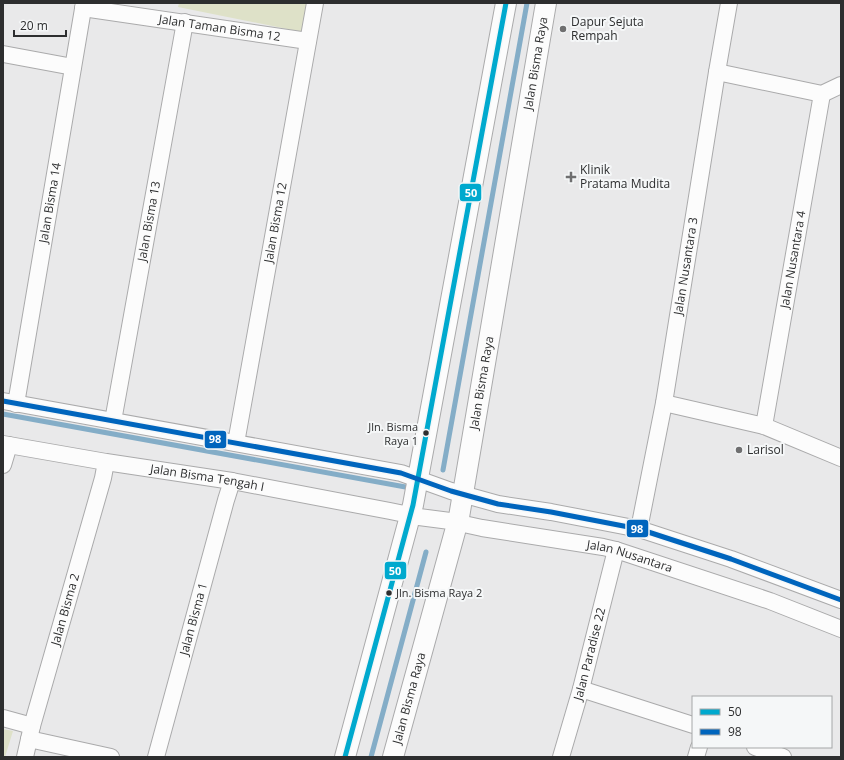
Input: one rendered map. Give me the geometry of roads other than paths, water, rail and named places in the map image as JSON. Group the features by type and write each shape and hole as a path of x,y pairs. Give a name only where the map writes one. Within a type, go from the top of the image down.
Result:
{"street":[{"name":"Jalan Bisma 12","path":"236,443 315,3"},
{"path":"346,757 415,496 506,3"},
{"name":"Jalan Bisma Raya","path":"393,757 458,520 546,3"},
{"name":"Jalan Nusantara 3","path":"639,528 664,403 729,3"},
{"name":"Jalan Taman Bisma 12","path":"84,5 308,41"},
{"name":"Jalan Bisma 14","path":"10,402 84,5"},
{"name":"Jalan Bisma 13","path":"113,421 185,22"},
{"path":"3,54 73,67"},
{"path":"717,72 822,94 841,85"},
{"name":"Jalan Nusantara 4","path":"764,426 822,94"},
{"path":"10,402 401,473 415,496"},
{"path":"664,403 764,426 841,458"},
{"path":"3,465 6,444"},
{"name":"Jalan Bisma Tengah I","path":"6,444 106,462 232,481 415,496"},
{"name":"Jalan Bisma 2","path":"25,757 30,732 103,478 106,462"},
{"name":"Jalan Bisma 1","path":"156,757 232,481"},
{"path":"415,496 451,491 498,504 639,528 731,559 841,600"},
{"name":"Jalan Nusantara","path":"415,496 419,517 450,521 458,520 616,550 770,601 841,629"},
{"name":"Jalan Paradise 22","path":"561,757 581,689 616,550"},
{"path":"581,689 692,725"},
{"path":"3,718 30,732 111,757"},
{"path":"758,748 783,757"}],"waterway":[{"path":"443,470 527,3"},
{"path":"3,414 411,488"},
{"path":"371,757 426,552"}],"place":[{"name":"Dapur Sejuta Rempah","path":"563,29"},
{"name":"Klinik Pratama Mudita","path":"571,177"},
{"name":"Jln. Bisma Raya 1","path":"426,433"},
{"name":"Larisol","path":"739,450"},
{"name":"Jln. Bisma Raya 2","path":"389,593"}]}
